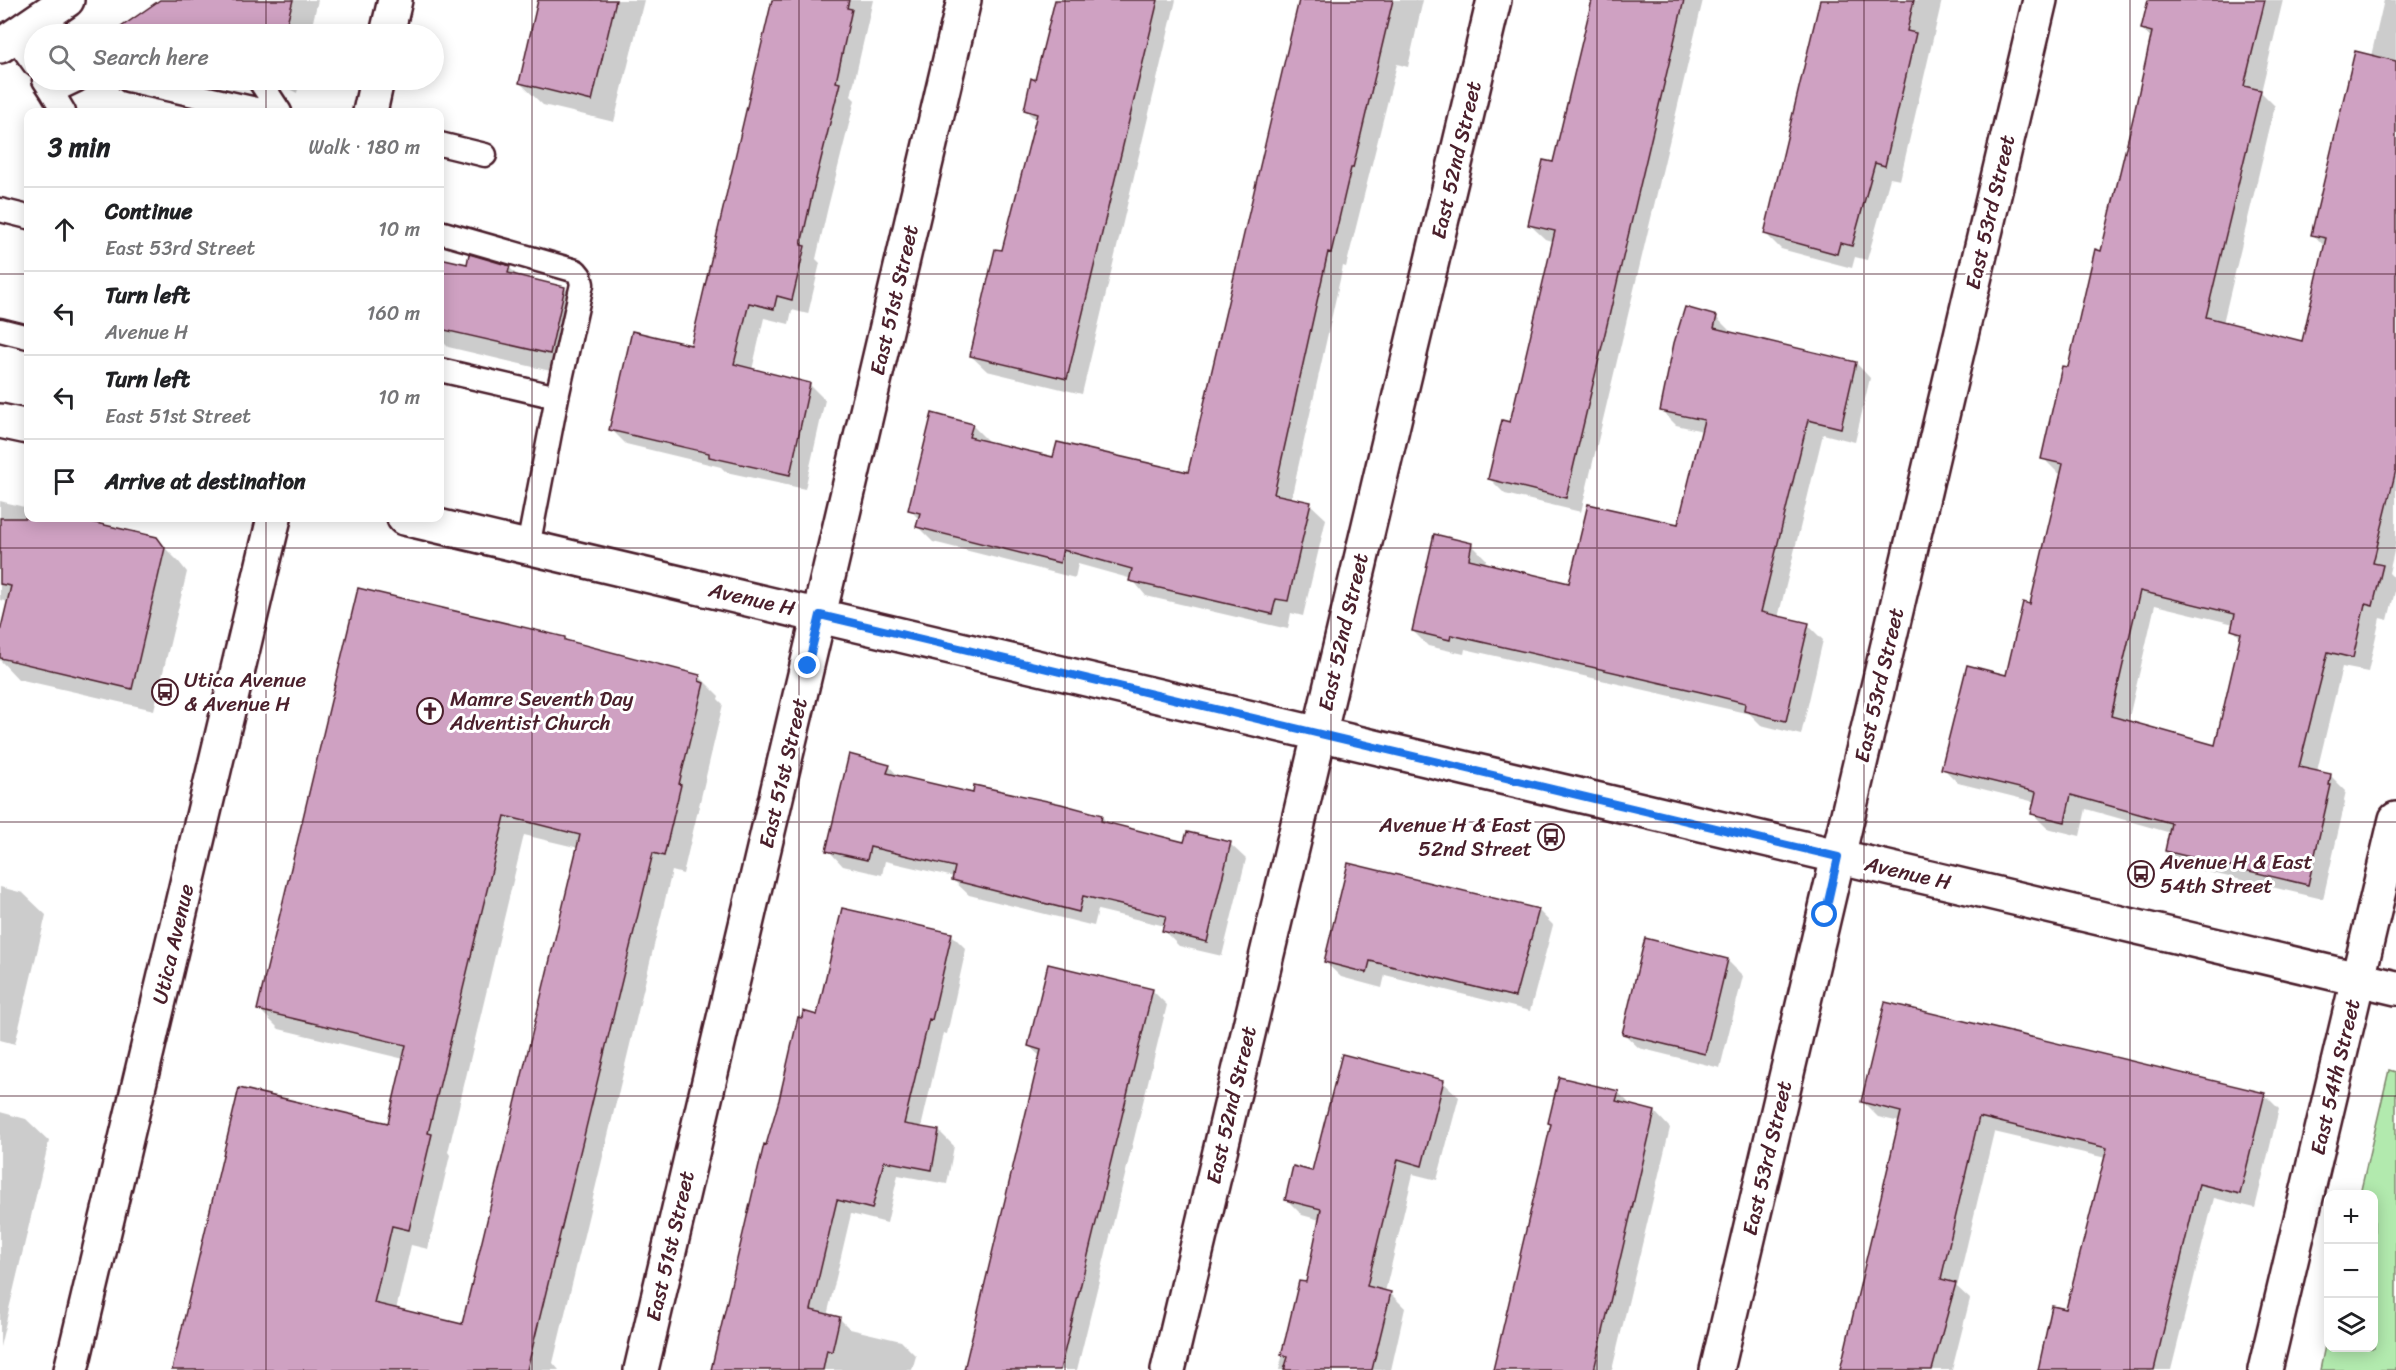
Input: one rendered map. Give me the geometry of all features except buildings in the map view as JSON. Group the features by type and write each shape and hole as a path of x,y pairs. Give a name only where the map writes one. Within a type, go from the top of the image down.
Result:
{"street":[{"path":"32,24 67,0"},
{"path":"389,24 395,0"},
{"name":"East 51st Street","path":"641,1370 964,0"},
{"name":"East 52nd Street","path":"1168,1370 1494,0"},
{"name":"East 53rd Street","path":"1717,1370 2040,0"},
{"path":"7,41 24,29"},
{"path":"371,108 375,90"},
{"path":"0,420 24,426"},
{"name":"Utica Avenue","path":"71,1370 273,522"},
{"name":"Avenue H","path":"422,522 2396,988"},
{"name":"East 54th Street","path":"2265,1370 2396,819"}],"lane":[{"path":"7,41 24,55"},
{"path":"50,90 62,108"},
{"path":"172,90 251,108"},
{"path":"266,90 278,108"},
{"path":"444,145 485,155"},
{"path":"1,213 24,216"},
{"path":"444,233 576,271 580,276 582,284 556,398 528,546"},
{"path":"1,334 24,337"},
{"path":"444,371 556,398"}],"green space":[{"path":"2389,1070 2396,1072 2396,1370 2320,1370 2324,1350 2378,1352 2378,1190 2361,1190"}],"place":[{"name":"Utica Avenue & Avenue H","path":"165,692"},
{"name":"Mamre Seventh Day Adventist Church","path":"430,711"},
{"name":"Avenue H & East 52nd Street","path":"1551,837"},
{"name":"Avenue H & East 54th Street","path":"2141,874"}],"route":[{"path":"808,666 820,615 1838,857 1825,915"}]}
